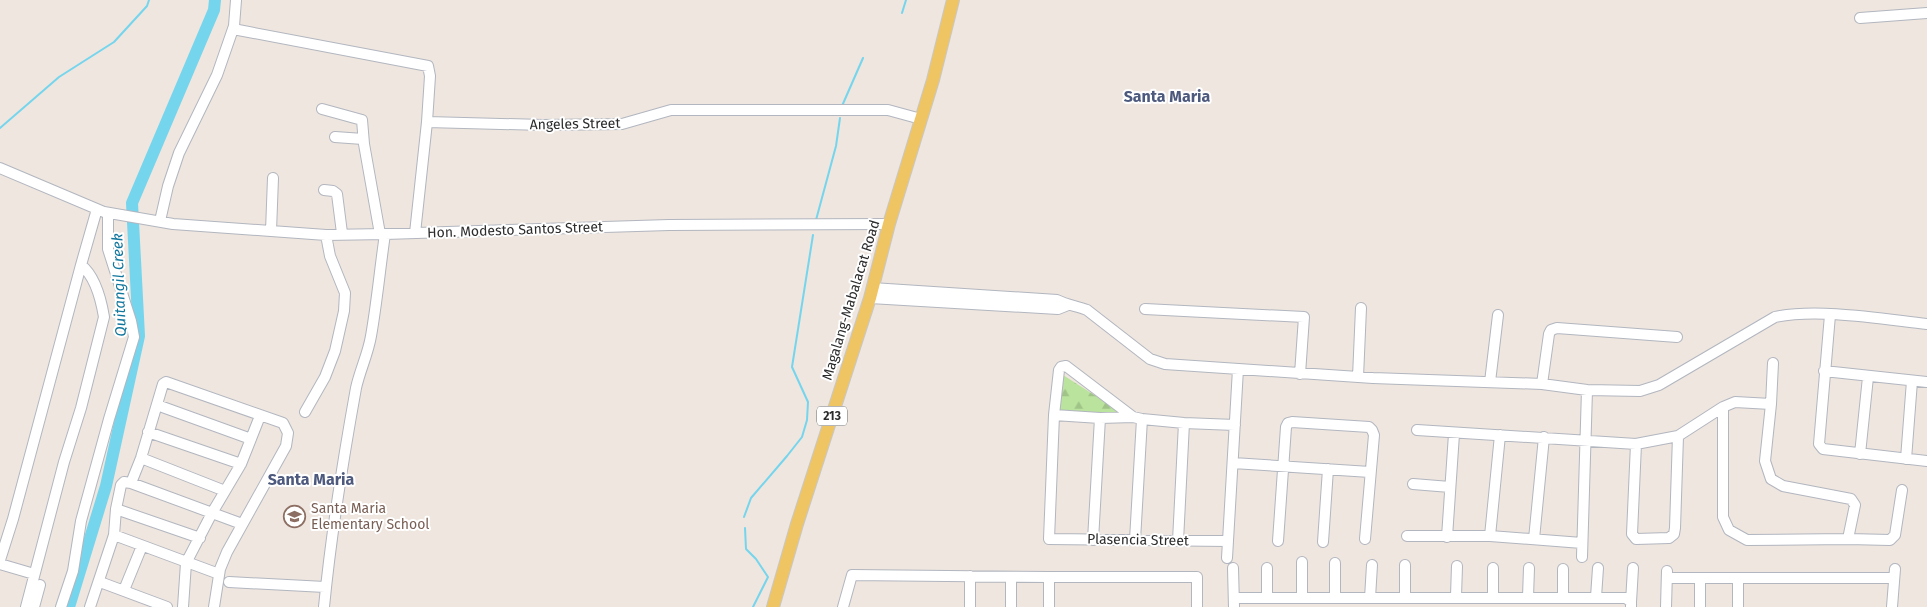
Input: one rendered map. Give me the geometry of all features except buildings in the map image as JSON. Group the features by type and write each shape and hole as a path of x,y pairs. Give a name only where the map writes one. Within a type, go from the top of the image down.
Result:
{"main road":[{"name":"Magalang-Mabalacat Road","path":"773,607 797,524 871,293 954,0"}],"street":[{"path":"160,221 168,186 179,153 217,74 233,29 236,0"},
{"path":"1860,18 1927,13"},
{"path":"233,29 428,66 430,76 415,233"},
{"path":"322,109 362,120 382,234 371,336 367,356 357,385 324,587 324,607"},
{"name":"Angeles Street","path":"426,122 543,126 622,124 636,122 657,113 671,110 888,110 921,119"},
{"path":"335,137 364,138"},
{"name":"Hon. Modesto Santos Street","path":"0,168 113,214 173,224 326,235 342,233 382,234 668,226 889,224"},
{"path":"271,231 273,178"},
{"path":"324,190 333,191 337,194 342,233"},
{"path":"0,560 13,520 97,209"},
{"path":"61,607 73,571 81,521 134,337 131,321 108,249 113,214"},
{"path":"305,412 325,377 335,351 344,311 345,293 330,256 326,235"},
{"path":"26,607 104,317 102,306 90,274 81,265"},
{"path":"871,293 1057,300 1087,310 1158,362 1300,374 1542,384 1587,390 1640,391 1666,381 1775,317 1791,313 1927,324"},
{"path":"1358,377 1361,308"},
{"path":"1144,309 1304,312 1300,374"},
{"path":"1490,382 1498,315"},
{"path":"1830,315 1819,444 1823,449 1927,461"},
{"path":"1542,384 1549,334 1557,328 1677,337"},
{"path":"1772,363 1771,404 1766,461 1771,480 1783,486 1851,498 1855,505 1848,539"},
{"path":"1137,418 1064,365 1059,370 1054,415 1137,418 1184,423 1235,425"},
{"path":"1227,558 1238,369"},
{"path":"1824,371 1927,382"},
{"path":"1860,454 1868,377"},
{"path":"1906,459 1912,381"},
{"path":"131,483 141,458 163,384 166,382 283,423 288,433 286,446 227,552 219,574 214,607"},
{"path":"1582,557 1587,390"},
{"path":"1417,430 1454,434 1544,437 1636,444 1678,436 1723,407 1735,402 1771,404"},
{"path":"157,405 251,439"},
{"path":"1723,407 1723,517 1729,530 1747,540 1890,540 1895,535 1902,490"},
{"name":"Plasencia Street","path":"1054,415 1049,539 1228,542"},
{"path":"183,607 186,563 212,513 241,464 260,416"},
{"path":"1093,540 1100,418"},
{"path":"1135,540 1137,418"},
{"path":"1178,541 1184,423"},
{"path":"1278,541 1286,427 1288,423 1369,427 1372,430 1374,435 1365,539"},
{"path":"148,432 241,464"},
{"path":"1447,537 1454,434"},
{"path":"1490,536 1500,435"},
{"path":"1636,444 1632,534 1636,539 1669,538 1674,534 1675,528 1678,436"},
{"path":"1534,540 1544,437"},
{"path":"141,458 225,491"},
{"path":"1233,463 1370,472"},
{"path":"1323,542 1328,469"},
{"path":"92,606 114,535 116,509 121,485 124,482 242,524"},
{"path":"1413,484 1450,487"},
{"path":"116,509 200,538"},
{"path":"114,535 219,574"},
{"path":"1407,536 1490,536 1582,543"},
{"path":"124,590 142,546"},
{"path":"1302,562 1302,598"},
{"path":"1335,563 1335,598"},
{"path":"0,564 34,574"},
{"path":"1370,598 1372,565"},
{"path":"1405,565 1405,598"},
{"path":"1456,596 1457,566"},
{"path":"1233,568 1234,602 1267,597 1370,598 1394,603 1405,598 1432,602 1456,596 1626,598 1631,604"},
{"path":"1267,568 1267,597"},
{"path":"1493,568 1493,597"},
{"path":"1528,597 1529,568"},
{"path":"1596,597 1598,568"},
{"path":"1631,604 1633,568"},
{"path":"1563,569 1563,597"},
{"path":"1666,607 1667,574 1700,578 1738,578 1895,574 1892,607"},
{"path":"843,607 852,575 1198,577 1197,607"},
{"path":"970,576 970,607"},
{"path":"1011,577 1011,607"},
{"path":"1049,577 1049,607"},
{"path":"1700,578 1700,607"},
{"path":"1738,578 1738,607"},
{"path":"100,582 168,607"},
{"path":"229,582 324,587"},
{"path":"34,607 40,585"}],"green space":[{"path":"1063,375 1124,414 1058,411"}],"waterway":[{"path":"0,128 59,77 114,42 147,6 149,0"},
{"name":"Quitangil Creek","path":"69,607 106,486 139,336 132,203 214,10 215,0"},
{"path":"902,13 906,0"},
{"path":"842,106 863,58"},
{"path":"816,220 836,146 840,118"},
{"path":"744,517 751,498 802,437 807,420 808,402 792,367 813,235"},
{"path":"745,528 746,549 756,559 768,577 753,607"}],"place":[{"name":"Santa Maria Elementary School","path":"295,516"}],"district":[{"name":"Santa Maria","path":"1167,96"},
{"name":"Santa Maria","path":"311,479"}]}
